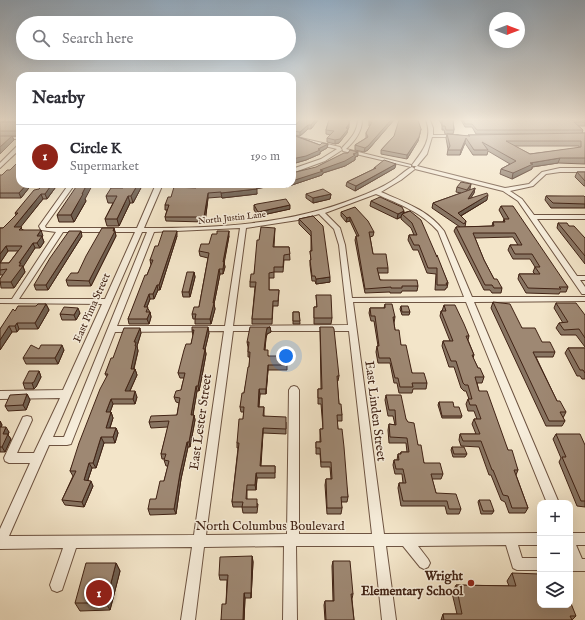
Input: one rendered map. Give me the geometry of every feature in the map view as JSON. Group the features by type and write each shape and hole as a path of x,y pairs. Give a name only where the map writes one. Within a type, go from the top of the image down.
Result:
{"street":[{"path":"296,170 323,160 341,149 504,190 520,200 585,292"},
{"name":"North Justin Lane","path":"69,188 44,223 43,228 46,230 192,231 243,227 280,222 320,212 376,192 402,177 413,167 425,153 426,149"},
{"path":"0,166 16,150"},
{"path":"504,190 531,185 544,173 560,170 585,170"},
{"name":"East Pima Street","path":"0,542 158,188"},
{"path":"376,192 418,210 436,224 440,231 551,500"},
{"name":"East Linden Street","path":"320,212 337,228 340,234 389,620"},
{"path":"531,217 585,217"},
{"name":"East Lester Street","path":"188,620 243,227"},
{"path":"14,301 60,230"},
{"path":"46,441 66,441 151,230"},
{"path":"575,278 585,278"},
{"path":"348,300 585,298"},
{"path":"0,301 108,302"},
{"path":"96,328 352,328"},
{"path":"290,620 294,390"},
{"path":"0,395 67,394"},
{"path":"27,420 9,458 38,458"},
{"path":"510,539 518,564 537,564"},
{"name":"North Columbus Boulevard","path":"0,542 537,539"},
{"path":"573,539 585,539"},
{"path":"406,540 424,563"},
{"path":"57,585 72,542"},
{"path":"573,553 578,565"}],"building":[{"path":"296,149 320,150 296,158"},
{"path":"382,149 411,149 407,155 381,150"},
{"path":"449,149 461,149 461,150"},
{"path":"473,149 488,150 474,150"},
{"path":"494,149 521,149 530,154 567,149 585,149 585,158 560,158 530,163 533,164 513,173 501,169 516,161"},
{"path":"350,150 358,152 353,154 355,155 345,161 320,170 323,171 296,180 296,172 316,167 344,153 348,153"},
{"path":"384,160 396,164 356,186 347,182 376,168 374,168"},
{"path":"16,164 16,188 23,188 19,193 0,193 0,175 7,170 10,170"},
{"path":"577,172 585,172 585,181"},
{"path":"461,182 471,184 467,190 457,187"},
{"path":"49,188 45,194 41,194 14,227 22,227 19,230 41,230 37,236 42,236 37,243 33,243 19,263 21,263 19,266 23,266 11,282 0,282 0,279 7,269 0,270 0,263 9,263 22,246 6,246 0,254 0,228 3,228 18,213 15,213 34,190"},
{"path":"75,188 85,188 71,215 57,215"},
{"path":"111,188 136,188 131,196 128,196 117,219 105,219 117,196 106,196"},
{"path":"174,188 257,189 208,193 204,217 165,217 169,205 165,205 168,197 171,197"},
{"path":"475,188 468,199 487,193 488,195 458,213 466,221 464,224 433,203"},
{"path":"323,189 331,194 313,198 306,194"},
{"path":"546,196 584,196 585,204 553,203"},
{"path":"380,197 402,207 404,211 398,214 371,201"},
{"path":"286,199 290,205 258,212 254,205 257,204"},
{"path":"501,206 513,206 568,287 559,287 561,289 528,288 519,274 540,274 535,267 540,267 532,254 515,254 510,245 522,245 515,233 473,233 484,260 494,279 497,279 502,288 494,288 492,285 485,285 456,227 494,226 493,222 505,222 504,219 509,219"},
{"path":"355,207 368,221 374,232 369,232 373,254 386,254 388,268 377,268 380,280 417,280 418,286 365,289 356,236 359,236 350,217 347,218 341,212"},
{"path":"410,211 421,220 437,257 437,255 448,283 446,283 447,285 437,285 437,268 428,268 419,245 414,245 409,235 417,235 412,223 402,214"},
{"path":"313,216 323,226 330,277 316,279 315,276 312,276 310,260 310,251 312,251 311,231 299,219"},
{"path":"558,223 567,223 569,226 574,226 585,238 585,256"},
{"path":"261,227 275,228 273,247 289,247 290,254 284,255 283,267 274,267 274,272 269,273 269,290 279,290 278,301 273,301 272,319 252,319 256,282 250,282 251,274 254,274 257,240 259,240"},
{"path":"102,228 114,228 113,231 115,231 89,281 66,280 71,273 78,273"},
{"path":"69,231 81,231 46,285 34,285 50,258"},
{"path":"163,231 177,231 159,285 157,285 153,294 149,294 144,307 148,307 146,312 150,312 147,319 128,319 145,275 147,275 153,260 150,260 155,246 158,246"},
{"path":"217,231 229,231 223,269 219,269 210,319 195,319 196,314 192,314 194,307 199,307 209,253 199,251 201,244 209,244 212,234 217,234"},
{"path":"187,272 194,272 189,292 182,292"},
{"path":"316,295 331,295 332,318 314,318 314,307 317,307"},
{"path":"493,302 510,304 522,328 535,328 542,342 550,342 555,352 533,352 557,401 560,401 566,412 560,412 565,421 549,421"},
{"path":"556,303 576,303 585,315 585,338 579,329 564,330 559,323 568,322"},
{"path":"38,304 46,304 35,323 17,323 15,326 9,326 0,340 0,329 13,309 15,311 18,306 36,306"},
{"path":"385,304 392,304 395,317 393,317 395,330 399,330 401,345 406,345 412,373 424,373 427,383 412,383 413,387 400,387 398,378 395,378 390,358 379,358 375,316 371,316 370,308 385,308"},
{"path":"444,305 455,305 469,336 466,336 474,355 472,355 484,377 475,377 479,391 487,391 508,450 512,450 518,470 514,470 528,508 512,508 508,496 503,495 481,441 463,441 460,434 480,434 474,419 481,419 476,405 470,405 468,399 472,399 468,385 463,383 456,361 451,361 443,341 453,341 441,311 446,311"},
{"path":"401,306 408,306 410,312 402,312"},
{"path":"64,307 78,308 74,315 60,314"},
{"path":"293,312 299,312 300,321 293,321"},
{"path":"192,327 208,327 203,349 205,349 198,386 196,386 191,415 194,415 189,442 187,442 180,473 174,509 148,509 150,499 156,499 160,481 164,481 169,461 164,460 166,454 161,454 169,421 149,422 151,416 177,415 180,398 174,397 176,391 181,390 185,373 178,373 186,344 191,344 194,330 192,330"},
{"path":"250,327 270,327 267,328 264,350 268,350 268,356 286,356 287,365 268,365 266,389 259,389 258,407 264,407 263,416 286,417 286,429 263,428 260,466 275,466 275,473 256,473 255,485 247,485 246,499 257,499 257,507 242,507 243,502 232,502 239,443 237,443 239,419 243,419 244,407 240,407 249,367 250,352 248,352 249,342 247,342"},
{"path":"320,327 333,327 334,329 339,376 337,376 339,404 341,404 342,415 337,415 338,429 342,429 348,497 341,497 342,508 327,508 326,479 332,479 331,462 321,462 320,448 316,448 316,442 321,442 320,429 323,429 322,398 318,398 318,389 322,389"},
{"path":"124,328 140,328 134,342 136,342 136,346 131,369 135,369 125,391 135,391 133,399 111,399 106,412 111,412 106,428 116,428 113,437 101,437 93,463 89,463 84,480 91,481 82,502 62,500 76,471 70,471 79,443 100,389 108,374 105,374 111,358 113,358"},
{"path":"31,345 39,349 41,345 62,345 55,358 23,358"},
{"path":"568,348 585,348 585,373 583,370 580,370"},
{"path":"29,371 39,371 34,382 23,383"},
{"path":"27,394 23,405 5,406 10,395"},
{"path":"386,395 401,395 406,419 408,422 414,423 418,445 421,445 424,463 440,463 443,474 431,474 436,493 456,494 461,509 449,509 447,501 403,501 399,483 406,483 403,469 396,469 394,460 399,460 398,454 401,454 401,452 409,452 407,438 390,437 389,424 396,425 395,410 389,410"},
{"path":"439,402 453,402 454,407 459,407 462,416 442,416"},
{"path":"0,427 6,427 3,434 8,434 2,447 0,447"},
{"path":"556,434 580,434 585,445 585,501 581,501 562,457 566,457"},
{"path":"452,447 464,447 467,454 454,454"},
{"path":"479,500 490,500 494,511 483,511"},
{"path":"252,556 251,593 244,593 243,620 221,620 222,604 226,604 228,575 219,575 220,557"},
{"path":"333,561 350,561 353,594 351,594 354,620 326,620 325,601 334,601"},
{"path":"86,563 116,563 106,603 75,603"},
{"path":"512,573 537,574 537,608 573,608 576,616 570,616 572,620 444,620 443,614 462,614 456,585 516,586"}],"place":[{"name":"Wright Elementary School","path":"471,583"},
{"name":"Circle K","path":"99,593"}]}
